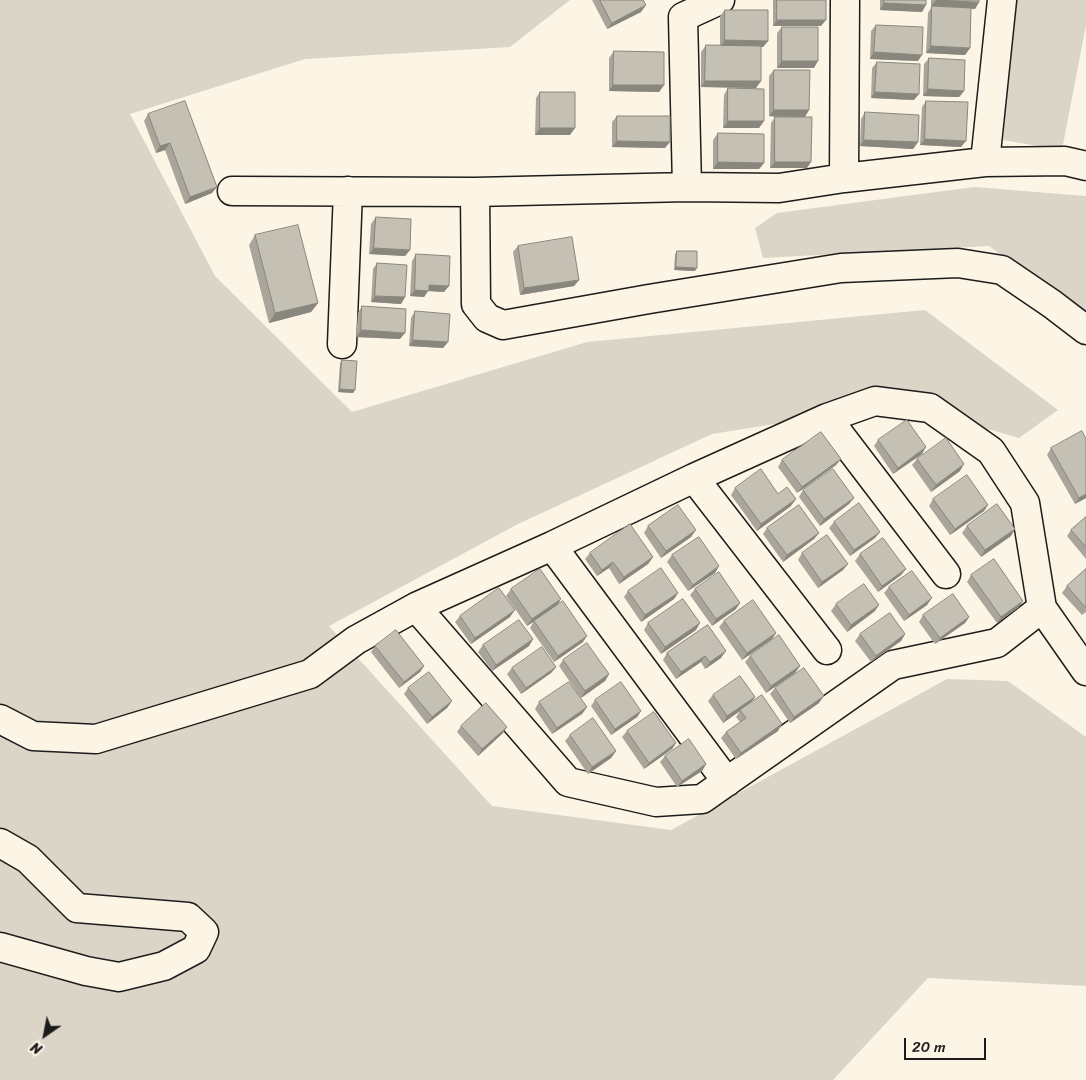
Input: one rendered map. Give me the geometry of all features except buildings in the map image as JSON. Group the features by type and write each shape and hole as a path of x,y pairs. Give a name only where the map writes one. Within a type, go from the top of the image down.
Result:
{"street":[{"path":"687,187 683,18 720,0"},
{"path":"844,178 845,0"},
{"path":"984,162 1002,0"},
{"path":"232,191 475,192 687,187 779,188 844,178 984,162 1065,161 1086,166"},
{"path":"342,344 348,191"},
{"path":"475,192 476,304 487,318 503,325 649,298 841,268 958,263 1002,270 1086,330"},
{"path":"0,719 33,736 96,739 310,674 356,640 416,607 827,418 875,401 930,408 991,452 1025,503 1042,608 1086,671"},
{"path":"827,418 946,574"},
{"path":"694,478 827,650"},
{"path":"552,546 727,782"},
{"path":"416,607 568,782 656,802 702,799 893,665 997,643 1042,608"},
{"path":"0,843 28,859 77,908 188,917 204,932 196,949 164,966 119,977 86,971 0,948"}],"shaded area":[{"path":"0,0 570,0 510,47 305,59 130,114 215,276 352,412 587,342 925,310 1058,410 1019,438 900,404 712,434 516,525 329,626 492,806 671,830 947,679 1008,681 1086,737 1086,986 928,978 833,1080 0,1080"},
{"path":"1016,0 1086,0 1086,25 1062,150 1003,140"},
{"path":"974,187 1086,196 1086,318 989,246 763,258 755,228 777,213"}]}
